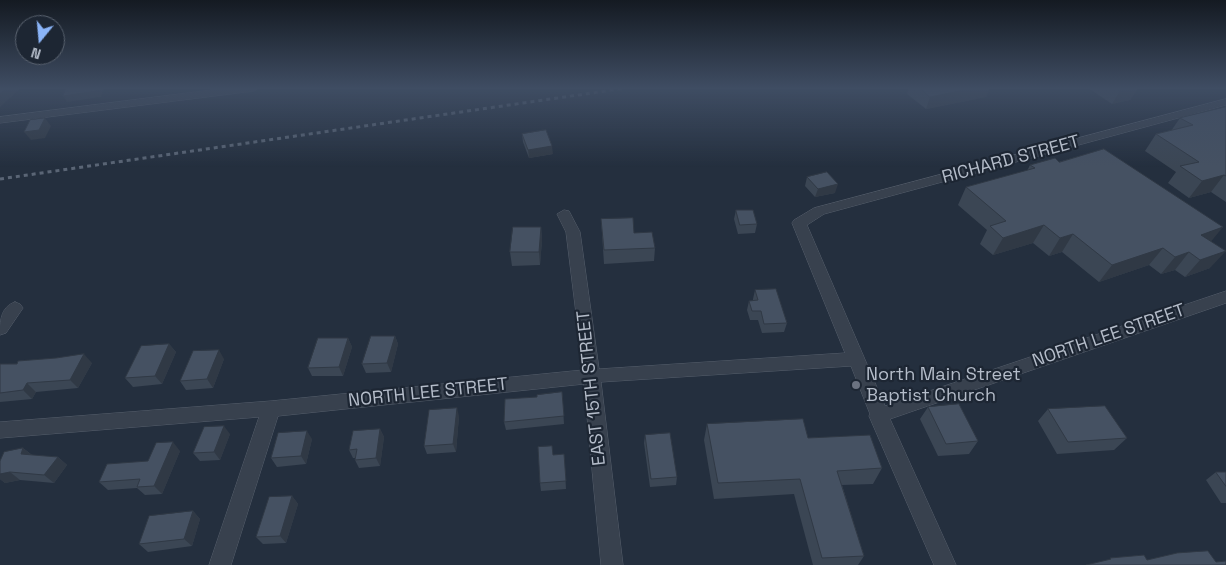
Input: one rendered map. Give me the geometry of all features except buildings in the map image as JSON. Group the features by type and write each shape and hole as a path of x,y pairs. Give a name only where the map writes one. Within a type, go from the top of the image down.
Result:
{"street":[{"path":"0,120 45,114"},
{"name":"RICHARD STREET","path":"857,360 799,223 819,211 1180,114"},
{"name":"EAST 15TH STREET","path":"564,214 573,232 592,376 612,565"},
{"name":"NORTH LEE STREET","path":"878,416 1226,297"},
{"path":"0,329 15,308"},
{"path":"857,360 878,416 945,565"},
{"name":"NORTH LEE STREET","path":"0,430 272,409 592,376 857,360"},
{"path":"220,565 272,409"}],"railway":[{"path":"0,179 445,114"}],"place":[{"name":"North Main Street Baptist Church","path":"856,385"}]}
